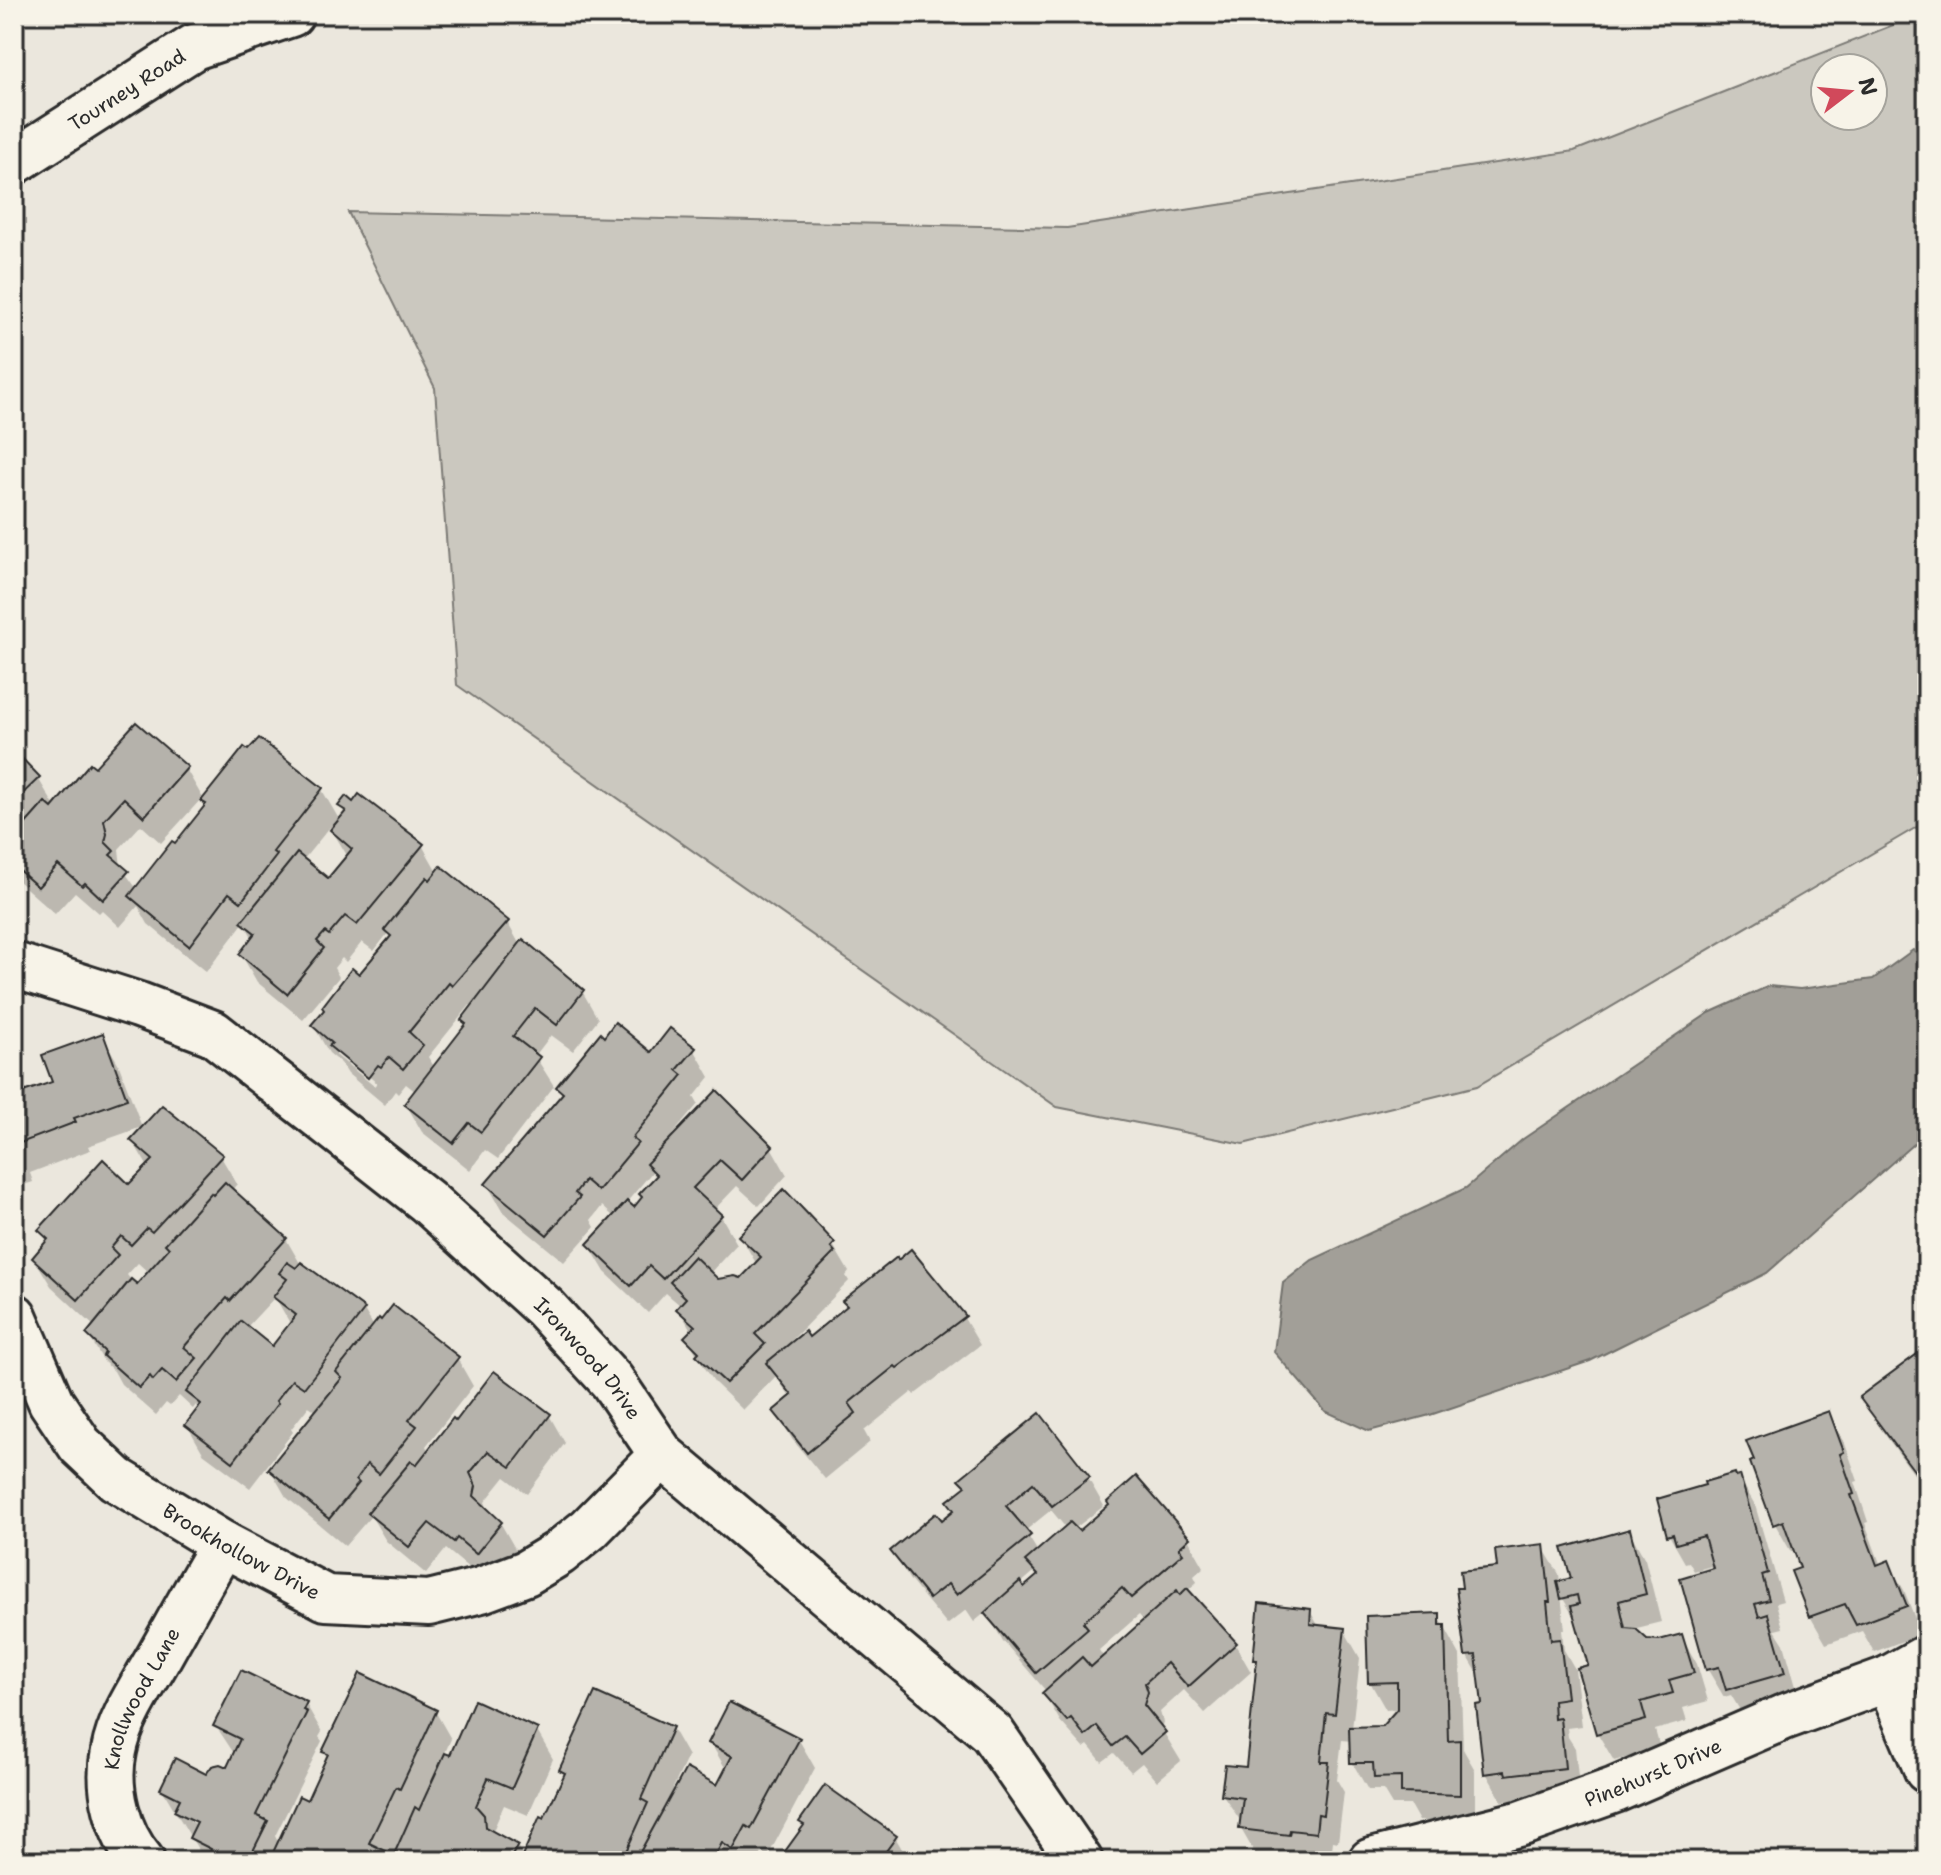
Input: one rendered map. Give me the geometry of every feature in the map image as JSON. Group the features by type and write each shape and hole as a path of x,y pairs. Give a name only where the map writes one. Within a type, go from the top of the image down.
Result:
{"street":[{"name":"Tourney Road","path":"14,162 194,47 291,14"},
{"name":"Ironwood Drive","path":"14,965 139,1005 213,1033 427,1201 545,1308 612,1381 662,1455 992,1733 1080,1861"},
{"name":"Brookhollow Drive","path":"14,1316 51,1402 80,1445 116,1479 223,1544 326,1598 429,1603 455,1598 526,1573 559,1553 589,1529 662,1455"},
{"name":"Knollwood Lane","path":"142,1861 132,1849 117,1814 111,1780 114,1751 129,1709 223,1544"},
{"name":"Pinehurst Drive","path":"1371,1861 1522,1823 1588,1800 1784,1717 1888,1679 1927,1657"},
{"path":"1888,1679 1927,1770"}],"shaded area":[{"path":"1927,14 1927,821 1477,1086 1243,1144 1057,1107 457,685 435,388 348,212 1067,228 1574,151 1809,58 1809,132 1889,132 1889,52 1825,52"},
{"path":"1913,950 1927,961 1927,1120 1920,1138 1767,1273 1590,1361 1430,1415 1369,1431 1325,1411 1274,1352 1283,1283 1312,1260 1466,1188 1523,1139 1709,1013 1769,986 1800,989 1873,979"}],"building":[{"path":"136,722 188,767 144,817 124,798 104,820 105,842 114,851 110,855 129,871 103,900 58,865 38,887 14,866 14,837 45,802 52,808 90,763 95,767"},
{"path":"259,738 323,788 273,852 277,855 241,902 229,893 189,946 129,896 206,804 201,801 244,747 248,750"},
{"path":"14,750 40,777 14,802"},
{"path":"359,794 424,844 357,925 345,916 329,935 325,932 317,941 324,948 287,994 239,954 255,933 241,922 297,853 328,878 352,849 330,830 346,811 338,806 346,796 353,802"},
{"path":"441,866 509,921 452,986 449,983 409,1032 423,1045 403,1069 389,1057 368,1078 329,1046 332,1043 311,1025 352,968 359,974 391,936 384,930 427,877 430,880"},
{"path":"523,939 584,990 557,1025 535,1008 513,1036 540,1057 481,1132 469,1123 453,1143 404,1104 466,1024 461,1020"},
{"path":"615,1022 651,1052 670,1028 696,1048 677,1070 683,1075 632,1138 638,1143 598,1191 585,1180 575,1193 580,1197 547,1235 485,1184 563,1093 556,1087 600,1033 604,1037"},
{"path":"103,1033 127,1099 74,1118 76,1122 15,1145 18,1153 14,1155 14,1084 23,1092 52,1082 42,1055"},
{"path":"717,1090 773,1146 742,1180 720,1160 693,1188 722,1215 663,1279 649,1266 631,1286 587,1244 627,1201 634,1207 642,1197 639,1194 657,1175 646,1164"},
{"path":"162,1105 223,1155 152,1232 147,1228 131,1245 121,1236 111,1248 118,1255 78,1300 32,1258 48,1239 38,1230 103,1159 129,1184 153,1160 130,1140"},
{"path":"225,1182 287,1238 230,1301 227,1298 184,1347 197,1358 176,1382 162,1370 153,1380 150,1376 139,1388 103,1356 105,1352 86,1334 131,1279 137,1284 169,1248 165,1244 211,1193 213,1195"},
{"path":"784,1189 835,1243 831,1247 835,1252 755,1334 765,1344 726,1383 696,1355 699,1352 684,1337 695,1326 676,1309 686,1298 670,1282 694,1256 718,1279 741,1278 761,1257 738,1236"},
{"path":"911,1249 966,1316 849,1403 856,1413 807,1453 773,1411 792,1395 766,1363 805,1331 809,1337 847,1306 842,1301"},
{"path":"287,1262 296,1268 301,1262 365,1309 304,1388 292,1380 233,1462 185,1425 201,1404 186,1392 241,1321 272,1346 296,1315 273,1297 287,1279 279,1273"},
{"path":"393,1305 459,1357 409,1420 417,1426 379,1474 367,1464 356,1480 359,1483 329,1519 268,1469 342,1378 336,1372"},
{"path":"1924,1349 1927,1353 1927,1476 1921,1480 1859,1397"},
{"path":"494,1371 551,1414 511,1467 488,1451 470,1473 476,1486 474,1496 502,1522 476,1554 457,1538 454,1542 429,1523 409,1547 367,1513 411,1461 416,1465 453,1418 456,1421"},
{"path":"1829,1411 1844,1452 1840,1454 1854,1494 1851,1495 1877,1565 1889,1560 1907,1606 1856,1625 1845,1604 1809,1617 1791,1571 1800,1568 1783,1521 1773,1525 1750,1462 1754,1460 1746,1441"},
{"path":"1040,1413 1090,1477 1052,1506 1033,1483 1006,1506 1031,1535 957,1595 948,1584 929,1599 890,1551 936,1513 942,1520 954,1510 947,1501 966,1486 959,1479"},
{"path":"1735,1473 1736,1476 1740,1475 1768,1573 1762,1575 1769,1600 1755,1604 1759,1617 1768,1614 1785,1673 1726,1690 1719,1667 1706,1670 1680,1578 1713,1568 1704,1536 1676,1544 1673,1534 1667,1536 1657,1499"},
{"path":"1136,1476 1190,1538 1179,1548 1183,1553 1131,1598 1122,1588 1083,1622 1088,1628 1036,1673 984,1613 1020,1581 1024,1587 1038,1575 1025,1561 1070,1522 1079,1531"},
{"path":"1630,1529 1646,1594 1619,1601 1625,1628 1636,1629 1647,1639 1659,1640 1682,1634 1694,1673 1669,1680 1673,1693 1641,1702 1646,1720 1596,1734 1577,1668 1588,1665 1571,1606 1579,1604 1577,1595 1561,1599 1557,1582 1571,1578 1562,1548"},
{"path":"1544,1544 1551,1640 1560,1639 1567,1698 1553,1700 1554,1719 1560,1718 1565,1768 1506,1775 1505,1771 1484,1774 1476,1705 1482,1704 1476,1655 1465,1656 1456,1588 1462,1588 1460,1571 1497,1567 1495,1550"},
{"path":"1187,1588 1237,1643 1188,1687 1167,1663 1145,1683 1148,1692 1144,1705 1166,1732 1140,1754 1125,1737 1113,1746 1097,1726 1085,1736 1071,1718 1067,1721 1042,1693 1082,1657 1091,1667 1177,1590 1180,1595"},
{"path":"1259,1603 1311,1609 1310,1624 1345,1628 1335,1714 1326,1713 1321,1762 1329,1762 1323,1815 1318,1814 1316,1833 1290,1830 1289,1835 1239,1829 1243,1798 1221,1795 1225,1765 1246,1767 1257,1660 1253,1660"},
{"path":"1440,1613 1440,1625 1445,1625 1448,1741 1460,1740 1460,1795 1401,1793 1401,1777 1374,1778 1373,1763 1350,1763 1349,1727 1382,1726 1397,1709 1397,1682 1368,1683 1366,1616"},
{"path":"241,1670 307,1702 303,1710 307,1712 256,1815 268,1821 248,1861 227,1861 189,1838 197,1822 174,1811 180,1799 160,1789 175,1758 206,1774 212,1766 220,1764 227,1767 240,1739 213,1726"},
{"path":"360,1673 437,1710 400,1789 396,1787 369,1843 386,1851 382,1861 270,1859 299,1796 307,1800 328,1754 322,1752"},
{"path":"595,1692 673,1727 641,1799 648,1803 623,1858 610,1853 606,1861 520,1861 540,1816 544,1818 565,1773 559,1770"},
{"path":"474,1700 538,1729 512,1788 488,1778 476,1806 484,1815 485,1827 518,1845 509,1861 391,1861 415,1807 419,1810 445,1753 450,1755"},
{"path":"729,1702 800,1738 751,1829 746,1826 733,1850 722,1843 716,1854 723,1858 722,1861 651,1861 639,1854 686,1768 717,1785 732,1756 708,1743"},
{"path":"825,1785 897,1836 884,1854 888,1856 885,1861 778,1861 804,1825 799,1822"}]}
